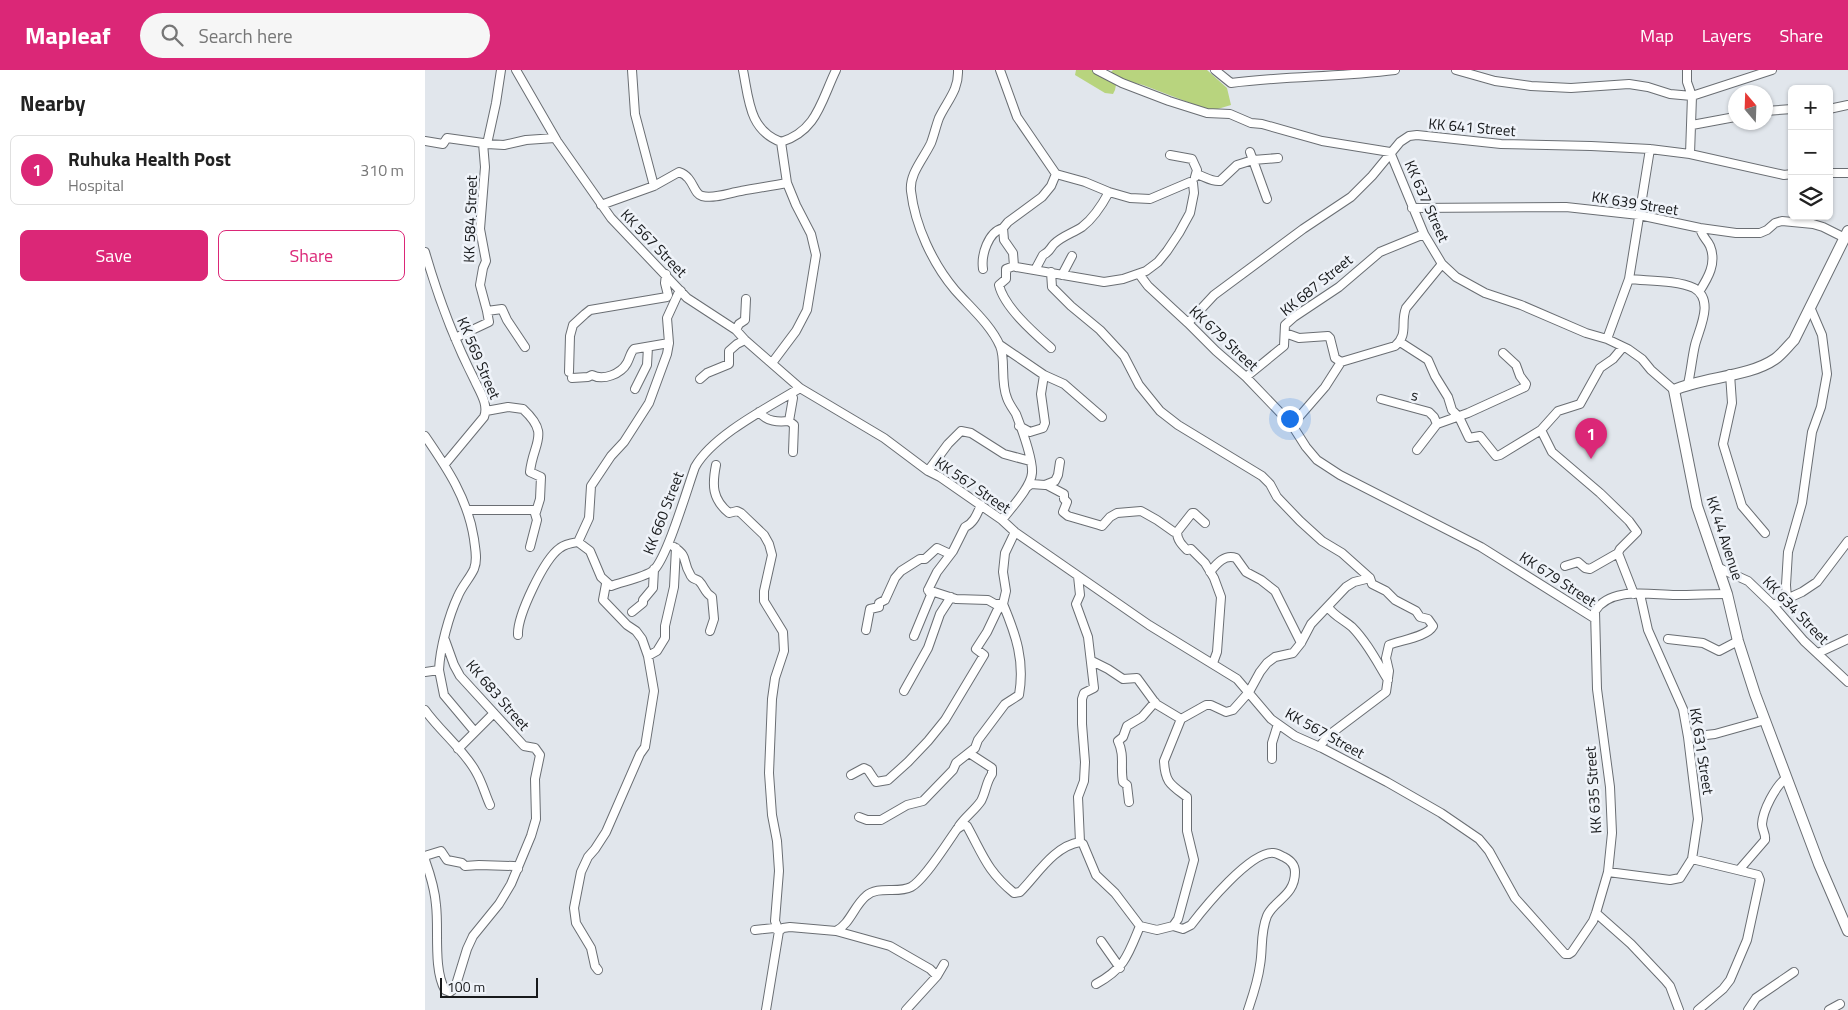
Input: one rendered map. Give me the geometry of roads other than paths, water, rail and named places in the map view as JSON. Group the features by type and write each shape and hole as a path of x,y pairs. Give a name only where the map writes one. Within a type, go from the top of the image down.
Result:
{"main road":[{"path":"1674,390 1688,384 1756,367 1774,359 1794,340 1846,235"},
{"name":"KK 44 Avenue","path":"1674,390 1697,506 1727,594 1739,641 1786,778 1819,864 1848,931"}],"street":[{"name":"KK 584 Street","path":"487,312 480,285 486,261 480,229 485,143 497,103 501,70"},
{"name":"KK 567 Street","path":"516,70 555,138 611,218 687,298 736,330 800,388 884,438 928,471 981,505 1015,532 1149,625 1237,679 1271,719 1295,736 1387,782 1441,813 1468,831 1484,845"},
{"path":"632,70 635,114 654,186"},
{"path":"743,70 755,120 769,138 781,142 799,135 807,128 815,116 836,70"},
{"path":"958,70 957,88 940,117 931,142 913,176 911,190 921,230 939,270 983,321 1000,345 1003,355 1003,382 1007,399 1015,414 1032,472 1027,487 1002,520"},
{"path":"1000,70 1017,117 1056,174 1130,198 1150,200 1190,182 1193,185"},
{"name":"KK 637 Street","path":"1097,70 1122,83 1207,113 1230,114 1251,122 1322,141 1391,152 1424,234 1443,264 1456,277 1485,293 1521,305 1623,347 1642,359 1651,370 1674,390"},
{"path":"1215,70 1231,83 1268,78 1359,74 1395,70"},
{"path":"1456,70 1495,80 1531,86 1571,88 1629,84 1648,87 1669,94 1693,96 1772,70"},
{"path":"1687,70 1687,82 1693,96 1690,154"},
{"path":"1833,108 1848,105"},
{"path":"1773,110 1788,109"},
{"path":"1692,125 1728,118"},
{"name":"KK 641 Street","path":"1188,323 1214,295 1303,229 1351,197 1372,176 1400,142 1409,136 1501,144 1650,149 1690,154 1756,170 1788,174"},
{"path":"425,140 443,144 447,138 504,145 533,139 555,138"},
{"path":"772,363 796,331 807,310 816,255 811,234 795,204 787,183 781,142"},
{"path":"1607,339 1629,279 1650,149"},
{"path":"1051,348 1023,322 1001,292 999,285 1006,279 1006,269 1014,266 1112,282 1139,274 1158,262 1179,233 1190,213 1193,185 1197,170 1193,159 1170,155"},
{"path":"1196,174 1203,175 1213,182 1220,181 1237,165 1252,156 1278,158"},
{"path":"1252,156 1267,199"},
{"path":"601,204 654,186 679,172 685,174 691,180 698,194 703,196 715,197 787,183"},
{"path":"1833,173 1848,173"},
{"path":"983,269 982,264 987,243 993,234 1042,197 1051,186 1056,174"},
{"path":"1035,270 1043,255 1048,253 1054,244 1083,226 1100,209 1109,192"},
{"name":"KK 639 Street","path":"1413,208 1566,206 1639,215 1700,228 1736,233 1760,234 1775,223 1782,221 1813,224 1846,235"},
{"path":"1003,228 1003,240 1013,252 1014,266"},
{"path":"1699,292 1708,277 1714,259 1711,247 1704,239 1700,228"},
{"name":"KK 687 Street","path":"1246,377 1283,346 1285,325 1294,317 1339,287 1380,252 1424,234"},
{"name":"KK 569 Street","path":"425,252 444,313 483,397 487,411 445,464"},
{"path":"1062,275 1072,256"},
{"path":"1292,425 1325,387 1341,362 1395,346 1400,342 1404,333 1403,314 1406,308 1443,264"},
{"path":"1051,272 1052,287 1100,330 1123,356 1139,385 1161,411 1178,425 1261,476 1300,522 1342,553 1370,578 1372,584 1386,591 1395,600 1416,611 1421,617 1429,620 1433,626 1431,630 1423,634 1389,645 1386,658 1389,671 1386,692 1329,736 1319,747"},
{"path":"665,274 667,297 590,310 579,318 573,325 569,336 570,375 589,378 592,376 602,378 612,375 626,364 634,349 669,343"},
{"name":"KK 679 Street","path":"1139,274 1147,286 1246,377 1292,425 1317,460 1340,475 1481,547 1594,618"},
{"path":"1629,279 1683,285 1699,292 1702,297 1704,319 1695,344 1688,384"},
{"path":"578,542 589,518 591,486 611,456 624,442 649,403 667,354 669,343 667,318 681,291"},
{"path":"736,330 739,324 745,320 746,299"},
{"path":"1787,599 1788,552 1801,503 1812,432 1821,407 1827,374 1822,336 1810,307"},
{"path":"455,338 489,322 487,312 502,309 525,347"},
{"path":"1285,333 1299,338 1327,336 1330,338 1335,358 1341,362"},
{"path":"700,379 707,373 729,364 729,351 745,340"},
{"path":"1400,342 1428,360 1448,397 1452,410 1459,417 1469,438 1481,436 1496,456 1541,430 1558,411 1580,404 1600,368 1613,359 1623,347"},
{"path":"1000,345 1044,375 1064,384 1102,417"},
{"path":"635,390 647,365 648,347"},
{"path":"1417,450 1437,424 1459,417 1525,387 1516,365 1503,353"},
{"path":"1731,374 1732,403 1723,444 1742,506 1765,533"},
{"path":"1019,426 1029,432 1043,428 1045,424 1041,394 1044,375"},
{"name":"KK 660 Street","path":"606,584 611,586 654,569 667,545 695,466 700,459 712,445 759,412 800,388"},
{"path":"789,421 793,398 790,394"},
{"name":"s","path":"1381,399 1429,412 1437,424"},
{"path":"487,411 508,407 523,409 537,424 539,438 530,472 541,477 540,499 535,512 537,520 530,547"},
{"path":"759,412 762,416 778,422 789,421"},
{"path":"789,421 793,425 793,452"},
{"path":"1541,430 1552,452 1601,493 1637,530 1620,548 1618,553 1590,569 1585,568 1578,562 1565,566"},
{"path":"928,471 948,444 961,431 971,433 1004,454 1030,461"},
{"path":"425,436 445,464 468,510 475,546 473,570 458,597 440,654 439,670 444,695 475,732"},
{"path":"1027,487 1031,484 1055,482 1060,462"},
{"path":"716,465 713,487 723,509 729,513 737,511 741,513 764,535 769,544 772,555 764,591 764,601 783,632 784,651 775,678 772,699 769,773 779,871 775,921 779,931 766,1010"},
{"path":"1047,484 1064,494 1064,499 1067,502 1063,512 1067,516 1102,526 1110,517 1117,513 1141,511 1174,532 1177,532"},
{"path":"928,590 965,527 970,526 981,505"},
{"path":"468,510 534,510 535,512"},
{"path":"1205,523 1194,512 1177,532 1177,536 1187,550 1191,549 1205,563 1221,597 1217,652 1213,664"},
{"path":"859,816 867,820 881,820 907,805 923,802 953,770 956,763 975,748 978,740 1005,704 1019,695 1021,657 1003,604 1005,553 1015,532"},
{"path":"1773,605 1817,582 1848,541"},
{"path":"578,542 590,551 596,568 606,584 603,600 642,639 648,656 654,691 645,747 640,754 605,832 588,857 581,872 574,908 576,923 591,948 595,966 598,970"},
{"path":"518,635 521,618 533,587 555,553 566,545 578,542"},
{"path":"667,545 676,548 684,555 691,576 700,582 706,593 712,597 714,619 710,631"},
{"path":"648,656 657,651 665,638 665,626 674,587 676,548"},
{"path":"867,630 870,609 879,608 879,603 885,600 895,578 901,571 920,559 925,559 937,548 950,554"},
{"name":"KK 631 Street","path":"1618,553 1637,594 1648,630 1683,709 1698,818 1693,860"},
{"path":"1210,572 1228,556 1236,558 1245,572 1261,580 1275,591 1301,643"},
{"name":"KK 634 Street","path":"1717,567 1748,581 1773,605 1804,641 1848,682"},
{"path":"632,612 643,603 643,600 653,588 654,569"},
{"path":"1078,576 1080,595 1076,604 1089,637 1094,688 1084,693 1082,699 1085,762 1083,781 1078,797 1079,842"},
{"path":"1173,926 1178,919 1194,860 1187,831 1187,798 1172,786 1164,765 1181,719 1206,705 1230,712 1249,692 1267,663 1275,657 1293,653 1301,643 1311,624 1346,587 1354,582 1370,578"},
{"path":"928,590 956,599 988,600 995,604 1003,604"},
{"path":"914,636 931,595 928,590"},
{"path":"1594,618 1599,604 1612,597 1637,594 1727,594"},
{"path":"903,691 928,648 940,614 951,597"},
{"path":"851,775 864,768 869,770 876,782 888,780 928,742 945,720 977,668 984,655 976,649 997,611 1003,604"},
{"path":"1328,607 1332,613 1351,627 1387,680"},
{"name":"KK 635 Street","path":"1484,845 1515,898 1565,954 1572,952 1593,921 1596,913 1608,872 1612,833 1610,787 1597,688 1594,618"},
{"path":"1668,639 1703,643 1719,651 1739,641"},
{"path":"1818,653 1848,639"},
{"name":"KK 683 Street","path":"425,858 436,904 437,954 442,984 447,992 455,988 473,936 499,904 518,869 531,836 536,819 535,780 540,755 535,748 524,746 460,676 445,640"},
{"path":"1092,661 1108,669 1123,680 1137,678 1155,702 1181,719"},
{"path":"425,672 439,670"},
{"path":"1129,802 1127,785 1123,782 1121,769 1124,764 1123,752 1118,740 1123,737 1127,726 1142,718 1155,702"},
{"path":"425,710 476,771 490,805"},
{"path":"458,749 494,713"},
{"path":"1688,737 1715,734 1765,720"},
{"path":"1272,760 1272,743 1278,724"},
{"path":"836,931 842,928 866,896 878,891 906,888 917,883 964,818 981,801 988,780 993,774 992,768 969,753"},
{"path":"1739,870 1765,840 1766,837 1762,825 1764,818 1775,788 1786,778"},
{"path":"959,826 967,826 989,868 999,881 1014,893 1020,892 1062,849 1071,843 1079,842 1083,844 1096,875 1115,893 1140,926 1157,930 1173,926 1183,929 1191,925 1230,881 1255,860 1269,853 1274,853 1289,860 1295,869 1295,874 1290,890 1267,915 1261,937 1261,964 1248,1010"},
{"path":"425,858 441,851 447,860 462,863 465,866 513,866 518,869"},
{"path":"1608,872 1676,880 1680,878 1693,860 1739,870 1760,877 1747,940 1726,985 1697,1010"},
{"path":"1596,913 1626,939 1665,980 1679,1010"},
{"path":"1096,984 1119,968 1132,946 1140,926"},
{"path":"779,931 790,927 836,931 890,946 931,969 937,976"},
{"path":"755,930 774,928 779,931"},
{"path":"1101,941 1119,968"},
{"path":"906,1010 937,976 944,964"},
{"path":"1748,1010 1756,998 1794,972"},
{"path":"1829,1010 1840,1004"}],"place":[{"name":"Ruhuka Health Post","path":"1591,459"}]}
